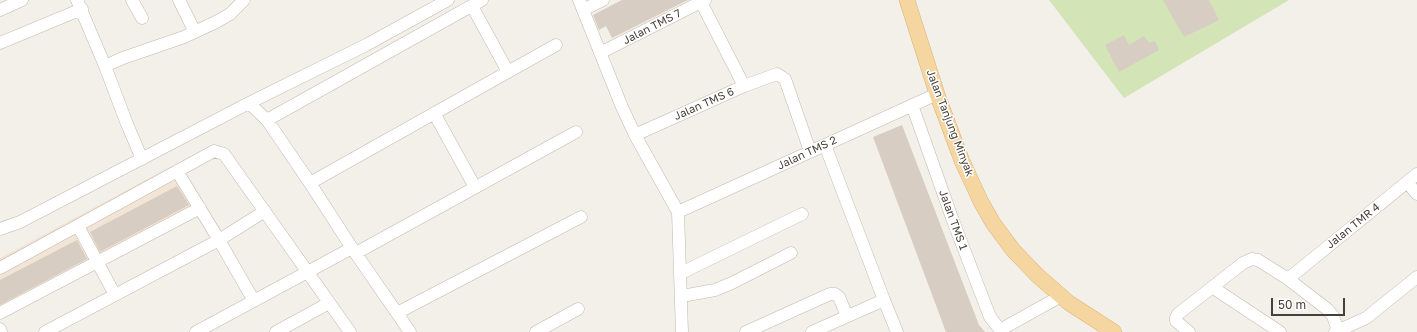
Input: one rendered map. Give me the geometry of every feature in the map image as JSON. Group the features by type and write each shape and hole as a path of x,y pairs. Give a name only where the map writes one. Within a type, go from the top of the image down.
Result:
{"main road":[{"name":"Jalan Tanjung Minyak","path":"907,0 937,94 962,161 981,202 993,222 1002,236 1024,262 1060,296 1114,332"}],"street":[{"path":"0,10 22,0"},
{"path":"132,0 142,18"},
{"path":"179,0 195,32"},
{"path":"105,66 195,32 230,14 244,0"},
{"path":"0,229 20,222 249,103 366,46 448,0"},
{"path":"603,0 581,5 622,107 635,135 678,212 682,332"},
{"path":"703,1 744,86"},
{"name":"Jalan TMS 7","path":"600,53 703,1"},
{"path":"267,120 477,3 508,72"},
{"path":"0,43 80,4 142,159"},
{"path":"310,183 556,45"},
{"name":"Jalan TMS 6","path":"635,135 744,86 778,74 785,79 810,151"},
{"name":"Jalan TMS 2","path":"678,212 937,94"},
{"path":"249,103 267,120 410,332"},
{"name":"Jalan TMS 1","path":"912,105 952,218 990,317 1001,331"},
{"path":"434,113 475,187"},
{"path":"196,332 310,270 354,250 576,132"},
{"path":"825,145 897,332"},
{"path":"0,268 214,151 224,154 310,270 329,303 350,332"},
{"path":"178,172 254,300"},
{"name":"Jalan TMR 4","path":"1288,279 1417,174"},
{"path":"1407,182 1417,194"},
{"path":"0,313 200,208"},
{"path":"45,332 219,240 265,210"},
{"path":"681,273 802,214"},
{"path":"397,313 581,217"},
{"path":"0,238 20,222"},
{"path":"78,226 115,294"},
{"path":"682,296 715,290 791,253"},
{"path":"1189,332 1176,321 1178,314 1243,263 1252,259 1258,260 1288,279 1327,309 1333,316 1337,331 1366,318 1417,277"},
{"path":"1212,287 1280,332"},
{"path":"746,332 830,294 835,294 839,297 848,316"},
{"path":"1001,331 1060,296"},
{"path":"812,332 884,300"},
{"path":"276,332 329,303"},
{"path":"536,332 578,309"}],"shaded area":[{"path":"177,163 198,203 0,309 0,258"}],"green space":[{"path":"1049,0 1289,0 1124,98"}],"building":[{"path":"622,0 688,0 612,38 606,26 599,30 593,15"},
{"path":"1163,0 1209,0 1219,20 1184,37"},
{"path":"1124,35 1129,45 1144,36 1149,43 1155,41 1159,50 1119,72 1105,45"},
{"path":"902,125 979,325 985,332 946,332 873,137"},
{"path":"177,186 189,205 100,252 90,232"},
{"path":"77,240 87,259 0,305 0,280"}]}
